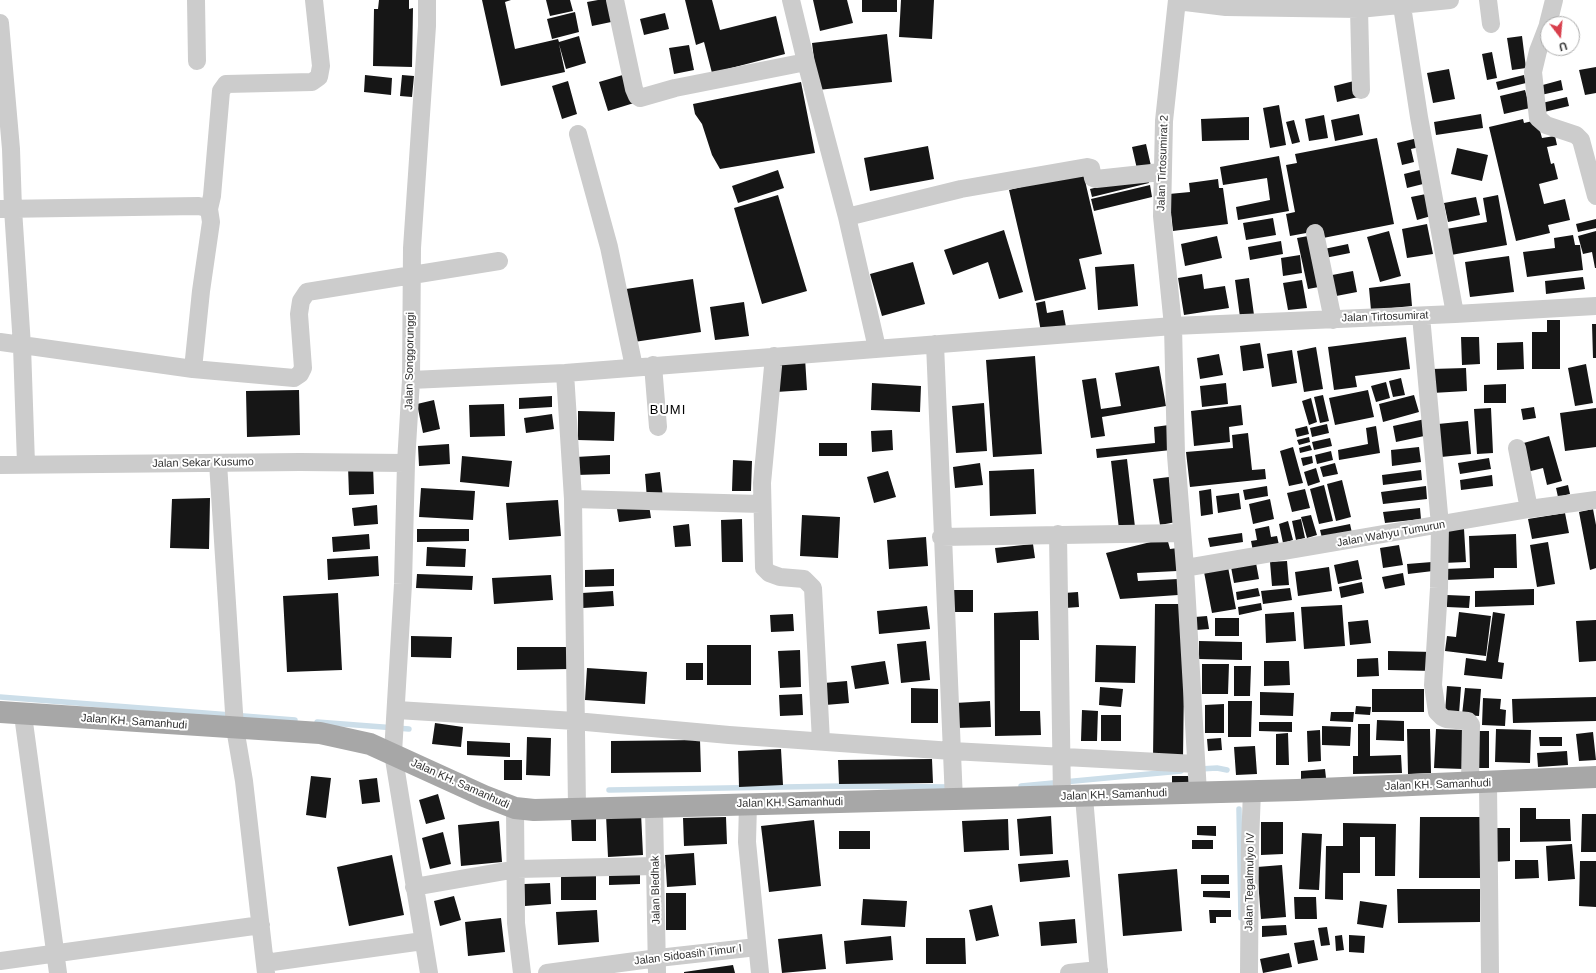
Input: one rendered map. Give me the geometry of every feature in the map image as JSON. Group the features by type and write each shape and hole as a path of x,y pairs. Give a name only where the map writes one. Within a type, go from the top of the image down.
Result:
{"main road":[{"name":"Jalan KH. Samanhudi","path":"0,712 23,715 235,718 320,733 370,744 395,731 454,783 515,808 534,810 748,804 953,789 1062,797 1084,797 1197,776 1252,791 1479,784 1596,777"}],"street":[{"path":"196,0 197,61"},
{"path":"193,369 201,291 211,222 209,209 212,196 221,88 226,84 312,82 319,77 321,66 314,0"},
{"name":"Jalan Songgorunggi","path":"426,0 427,26 414,210 411,380 406,463 403,584 395,731 414,887 429,973"},
{"path":"615,0 634,89 637,96 640,98 675,88 806,62"},
{"path":"792,0 806,62 847,217 877,348"},
{"path":"1177,0 1226,6 1359,9 1402,6 1450,0"},
{"name":"Jalan Tirtosumirat 2","path":"1177,0 1164,121 1161,172 1162,216 1173,326 1176,455 1185,568 1197,776"},
{"path":"1488,0 1491,24"},
{"path":"1550,16 1554,0"},
{"path":"1402,6 1419,117 1455,314"},
{"path":"1359,9 1361,90"},
{"path":"0,23 11,148 6,209 22,346 26,464"},
{"path":"1540,46 1533,72 1538,118 1546,125 1576,135 1581,140 1596,196"},
{"path":"578,134 609,247 634,367"},
{"path":"847,217 961,190 1087,167 1091,168 1093,178 1096,179 1161,172"},
{"path":"6,209 114,209 199,206 209,209"},
{"path":"1315,234 1333,320"},
{"path":"0,342 193,369 294,378 300,374 303,368 299,314 301,301 307,292 499,261"},
{"name":"Jalan Tirtosumirat","path":"411,380 565,373 877,348 1049,337 1173,326 1421,316 1596,306"},
{"path":"1421,316 1440,525 1439,588 1433,685 1437,712 1446,720 1468,721 1471,725 1479,784 1490,973"},
{"path":"935,344 941,537 953,789"},
{"path":"774,356 761,504 764,568 769,573 780,577 804,579 812,588 821,742"},
{"path":"653,365 658,427"},
{"path":"565,373 573,499 577,808"},
{"path":"1517,448 1529,509"},
{"path":"218,463 235,718 266,968 423,941"},
{"name":"Jalan Sekar Kusumo","path":"0,465 406,463"},
{"path":"573,499 761,504"},
{"name":"Jalan Wahyu Tumurun","path":"1185,568 1529,509 1596,500"},
{"path":"941,537 1182,533"},
{"path":"1058,534 1060,757 1062,797"},
{"path":"23,715 58,973"},
{"path":"395,731 575,721 821,742 1060,757 1197,776"},
{"name":"Jalan Tegalmulyo IV","path":"1249,973 1252,791"},
{"path":"1069,973 1099,972 1084,797"},
{"path":"748,804 747,842 760,973"},
{"name":"Jalan Bledhak","path":"654,807 657,965"},
{"path":"515,808 517,868 516,923 522,973"},
{"path":"414,887 517,868 656,866"},
{"path":"0,961 56,952 261,926"},
{"name":"Jalan Sidoasih Timur I","path":"547,973 657,965 757,947"}],"building":[{"path":"379,0 409,0 409,9 413,8 412,67 373,66 374,9 378,9"},
{"path":"482,0 511,0 505,2 515,49 558,39 559,42 579,36 586,63 566,69 559,44 565,72 501,86"},
{"path":"546,0 570,0 573,11 550,16"},
{"path":"612,0 616,21 592,26 587,2"},
{"path":"685,0 712,0 720,30 776,16 785,54 712,73 704,42 696,45"},
{"path":"813,0 847,0 853,23 820,31"},
{"path":"862,0 897,0 897,12 862,12"},
{"path":"901,0 934,0 932,39 899,37"},
{"path":"575,12 579,32 552,39 547,19"},
{"path":"665,13 669,29 644,35 640,19"},
{"path":"887,34 892,82 818,90 812,43"},
{"path":"1522,36 1526,68 1512,70 1507,38"},
{"path":"689,45 694,70 674,74 669,48"},
{"path":"1492,52 1497,78 1487,80 1482,54"},
{"path":"1596,67 1596,93 1585,95 1579,70"},
{"path":"1449,69 1455,99 1433,103 1427,73"},
{"path":"626,74 634,103 608,111 599,82"},
{"path":"365,75 392,78 391,95 364,92"},
{"path":"402,75 414,76 412,97 400,96"},
{"path":"1524,75 1526,83 1498,90 1496,82"},
{"path":"1561,80 1563,90 1541,95 1539,86"},
{"path":"568,81 577,114 562,119 552,86"},
{"path":"1354,81 1358,97 1337,102 1334,86"},
{"path":"801,82 815,153 720,169 712,155 702,124 695,114 693,104"},
{"path":"1525,90 1530,108 1504,114 1500,96"},
{"path":"1567,97 1569,106 1544,112 1542,103"},
{"path":"1279,105 1286,145 1270,148 1263,108"},
{"path":"1359,114 1363,135 1335,141 1331,120"},
{"path":"1481,114 1483,128 1436,135 1434,122"},
{"path":"1324,115 1328,138 1309,141 1305,119"},
{"path":"1249,117 1249,140 1202,141 1201,119"},
{"path":"1523,119 1524,123 1537,120 1542,138 1555,136 1557,145 1547,147 1551,164 1554,163 1558,179 1539,184 1544,204 1565,199 1570,220 1548,225 1550,233 1516,241 1489,127"},
{"path":"1294,120 1300,142 1292,144 1286,122"},
{"path":"1377,138 1394,224 1318,239 1317,231 1290,236 1286,214 1295,212 1286,165 1297,163 1295,154"},
{"path":"1418,138 1420,147 1411,149 1414,162 1402,165 1397,143"},
{"path":"1146,144 1151,166 1137,169 1132,147"},
{"path":"928,146 934,179 870,191 864,158"},
{"path":"1457,148 1488,155 1482,181 1451,174"},
{"path":"1279,156 1289,211 1238,220 1236,207 1270,200 1267,178 1223,185 1220,167"},
{"path":"778,170 784,188 738,203 732,186"},
{"path":"1420,170 1423,184 1407,188 1404,174"},
{"path":"1083,172 1102,254 1079,259 1086,289 1035,301 1009,190"},
{"path":"1147,175 1149,183 1092,197 1090,189"},
{"path":"1218,179 1219,188 1223,188 1228,224 1173,231 1169,194 1190,192 1189,183"},
{"path":"1150,185 1152,197 1094,211 1091,199"},
{"path":"1426,194 1431,216 1417,220 1411,197"},
{"path":"778,195 807,291 762,304 734,208"},
{"path":"1498,195 1507,245 1451,255 1446,229 1487,222 1483,198"},
{"path":"1476,197 1480,215 1448,222 1444,203"},
{"path":"1273,218 1276,235 1246,240 1243,223"},
{"path":"1596,219 1596,228 1578,232 1576,224"},
{"path":"1427,224 1433,254 1407,258 1402,229"},
{"path":"1004,230 1023,292 999,299 988,262 953,275 944,250"},
{"path":"1389,231 1401,276 1380,282 1367,237"},
{"path":"1596,231 1595,268 1592,252 1583,254 1578,236"},
{"path":"1314,235 1324,286 1308,289 1297,238"},
{"path":"1573,235 1575,245 1580,245 1583,270 1527,277 1523,252 1555,248 1554,238"},
{"path":"1217,236 1222,258 1185,266 1181,244"},
{"path":"1281,241 1283,254 1250,260 1248,247"},
{"path":"1348,244 1350,253 1325,258 1324,249"},
{"path":"1300,255 1302,273 1283,276 1281,258"},
{"path":"1509,256 1514,292 1470,297 1465,262"},
{"path":"913,262 925,304 882,316 870,274"},
{"path":"1134,264 1138,306 1098,310 1095,267"},
{"path":"1353,271 1357,292 1331,297 1327,276"},
{"path":"1202,274 1204,289 1225,286 1229,308 1184,315 1178,278"},
{"path":"1583,277 1585,289 1546,294 1545,281"},
{"path":"1249,278 1254,315 1240,317 1235,280"},
{"path":"693,279 701,332 634,342 626,289"},
{"path":"1302,280 1307,308 1288,310 1283,283"},
{"path":"1410,283 1412,306 1371,310 1369,288"},
{"path":"1045,301 1047,313 1063,310 1066,327 1041,332 1036,303"},
{"path":"744,302 749,336 715,340 710,307"},
{"path":"1547,320 1560,320 1560,369 1532,369 1532,332 1547,332"},
{"path":"1592,324 1596,324 1596,358 1593,358"},
{"path":"1406,337 1410,369 1355,376 1357,387 1334,390 1328,347"},
{"path":"1461,337 1479,337 1480,364 1462,365"},
{"path":"1523,342 1524,369 1497,370 1497,343"},
{"path":"1260,343 1264,368 1243,371 1240,346"},
{"path":"1316,347 1323,389 1304,392 1297,351"},
{"path":"1292,350 1297,383 1272,387 1267,354"},
{"path":"1219,354 1223,375 1200,379 1197,358"},
{"path":"1035,356 1042,454 993,457 986,360"},
{"path":"805,358 807,390 776,392 774,360"},
{"path":"1586,364 1593,403 1575,406 1568,368"},
{"path":"1159,366 1166,406 1102,417 1105,436 1091,438 1082,380 1096,378 1101,409 1121,406 1115,373"},
{"path":"1466,368 1467,391 1432,393 1431,369"},
{"path":"1401,378 1405,395 1393,397 1389,381"},
{"path":"1386,382 1390,398 1376,402 1371,386"},
{"path":"872,383 921,386 920,412 871,410"},
{"path":"1226,383 1228,404 1202,407 1200,386"},
{"path":"1506,384 1506,403 1484,403 1484,385"},
{"path":"299,390 300,435 247,437 246,391"},
{"path":"1368,390 1374,417 1335,425 1329,398"},
{"path":"1323,395 1329,421 1320,423 1314,397"},
{"path":"1414,395 1419,412 1383,422 1379,404"},
{"path":"552,396 552,407 519,409 519,398"},
{"path":"1311,398 1317,422 1309,425 1302,401"},
{"path":"434,400 440,429 423,433 417,404"},
{"path":"984,403 987,451 956,453 952,406"},
{"path":"504,404 505,436 470,437 469,405"},
{"path":"1241,405 1243,425 1229,427 1230,442 1194,446 1191,411"},
{"path":"1534,407 1536,418 1523,420 1521,409"},
{"path":"1491,408 1493,453 1477,454 1474,409"},
{"path":"1596,408 1596,447 1565,451 1560,413"},
{"path":"578,411 615,412 614,441 578,440"},
{"path":"552,414 554,429 526,433 524,418"},
{"path":"1425,419 1429,435 1396,442 1393,426"},
{"path":"1468,421 1471,454 1441,457 1438,424"},
{"path":"1327,424 1329,433 1312,437 1310,428"},
{"path":"1169,425 1171,450 1097,458 1096,449 1155,443 1154,427"},
{"path":"1307,426 1309,434 1297,437 1295,429"},
{"path":"1376,426 1380,453 1339,460 1338,450 1368,444 1366,428"},
{"path":"892,430 893,450 872,452 871,431"},
{"path":"1248,433 1252,470 1265,469 1266,479 1190,487 1186,452 1233,448 1232,435"},
{"path":"1549,436 1562,481 1547,485 1543,468 1527,472 1520,444"},
{"path":"1309,437 1310,442 1299,445 1297,440"},
{"path":"1330,438 1332,446 1314,450 1312,442"},
{"path":"819,443 847,443 847,456 819,456"},
{"path":"449,444 450,464 419,466 418,446"},
{"path":"1310,445 1312,450 1300,453 1299,448"},
{"path":"1293,447 1303,483 1289,486 1280,451"},
{"path":"1419,447 1421,462 1392,466 1391,450"},
{"path":"1331,451 1333,460 1317,464 1315,455"},
{"path":"610,455 610,474 576,475 576,457"},
{"path":"462,456 512,461 509,487 460,482"},
{"path":"1312,456 1313,463 1303,466 1301,458"},
{"path":"1489,458 1491,469 1460,474 1458,463"},
{"path":"1127,459 1135,527 1119,529 1111,461"},
{"path":"733,460 752,461 751,491 732,491"},
{"path":"980,463 983,485 955,488 953,467"},
{"path":"1335,463 1338,474 1323,477 1320,467"},
{"path":"373,465 374,494 349,495 348,466"},
{"path":"1316,468 1320,482 1308,486 1304,472"},
{"path":"1034,469 1036,514 990,516 989,471"},
{"path":"1421,470 1422,480 1383,485 1382,475"},
{"path":"888,471 896,497 874,503 867,477"},
{"path":"660,472 663,498 647,499 645,474"},
{"path":"1492,475 1493,486 1461,490 1460,480"},
{"path":"1169,477 1176,522 1160,525 1153,479"},
{"path":"1342,480 1351,517 1336,521 1327,484"},
{"path":"1324,485 1333,521 1319,524 1310,489"},
{"path":"1568,485 1570,494 1558,497 1556,488"},
{"path":"1267,486 1268,496 1245,500 1243,490"},
{"path":"1426,486 1427,499 1383,504 1381,492"},
{"path":"421,488 475,491 473,520 419,517"},
{"path":"1211,489 1213,514 1201,516 1199,491"},
{"path":"1305,489 1310,508 1292,512 1287,493"},
{"path":"1239,493 1241,509 1218,513 1216,496"},
{"path":"210,498 209,549 170,548 172,499"},
{"path":"1270,499 1274,519 1253,524 1249,504"},
{"path":"558,500 561,536 509,540 506,503"},
{"path":"377,505 378,524 354,526 352,508"},
{"path":"649,505 651,518 619,522 617,509"},
{"path":"1420,508 1421,519 1385,523 1383,512"},
{"path":"1593,509 1596,525 1596,568 1590,570 1579,512"},
{"path":"1565,513 1569,533 1532,539 1528,519"},
{"path":"802,515 840,517 838,558 800,556"},
{"path":"1311,515 1317,535 1307,538 1301,517"},
{"path":"742,519 743,562 722,562 721,520"},
{"path":"1301,519 1305,538 1296,540 1292,521"},
{"path":"1288,521 1293,540 1283,543 1279,524"},
{"path":"689,524 691,546 675,547 673,526"},
{"path":"1350,524 1352,533 1322,538 1320,530"},
{"path":"1269,526 1271,537 1277,536 1279,545 1253,551 1251,541 1257,540 1255,529"},
{"path":"1442,526 1464,529 1466,562 1443,563"},
{"path":"417,529 469,529 469,541 417,542"},
{"path":"1242,533 1243,542 1210,547 1208,538"},
{"path":"369,534 370,549 333,552 332,537"},
{"path":"1516,534 1517,568 1494,568 1494,578 1445,580 1445,569 1470,568 1469,536"},
{"path":"926,537 928,566 889,569 887,540"},
{"path":"1167,538 1170,549 1178,548 1177,571 1137,573 1138,581 1178,579 1178,595 1120,599 1106,553"},
{"path":"1548,542 1555,584 1537,587 1530,545"},
{"path":"1033,544 1035,558 997,563 995,548"},
{"path":"1399,545 1403,565 1383,568 1380,548"},
{"path":"427,547 466,549 465,567 426,566"},
{"path":"378,556 379,576 328,580 327,559"},
{"path":"1358,560 1362,579 1338,584 1334,565"},
{"path":"1287,561 1289,585 1272,586 1270,562"},
{"path":"1432,562 1433,571 1408,574 1407,564"},
{"path":"1256,563 1259,579 1234,583 1231,567"},
{"path":"1228,567 1236,609 1212,613 1204,572"},
{"path":"1329,567 1332,591 1298,596 1295,572"},
{"path":"614,569 614,586 585,587 585,570"},
{"path":"1403,573 1405,585 1385,589 1382,577"},
{"path":"417,574 473,576 472,590 416,588"},
{"path":"551,575 553,600 494,604 492,578"},
{"path":"1362,582 1364,593 1341,598 1339,587"},
{"path":"1258,588 1260,596 1237,600 1236,592"},
{"path":"1290,588 1292,600 1263,604 1261,591"},
{"path":"1534,589 1534,605 1475,607 1475,591"},
{"path":"948,590 973,590 973,612 948,612"},
{"path":"613,591 614,606 583,608 582,593"},
{"path":"1078,592 1079,607 1065,608 1064,593"},
{"path":"338,593 342,670 287,672 283,596"},
{"path":"1447,595 1470,596 1469,608 1447,607"},
{"path":"1261,603 1262,610 1239,615 1238,607"},
{"path":"1155,604 1185,604 1183,758 1153,758"},
{"path":"1342,605 1345,646 1304,649 1301,607"},
{"path":"927,606 930,629 879,634 877,611"},
{"path":"1038,611 1039,640 1020,640 1020,711 1040,711 1041,735 995,736 994,613"},
{"path":"1294,612 1296,641 1266,643 1265,614"},
{"path":"1459,612 1491,616 1486,656 1445,651 1447,636 1456,637"},
{"path":"1493,612 1505,614 1498,662 1504,663 1502,679 1464,675 1466,658 1486,661"},
{"path":"793,614 794,631 771,632 770,615"},
{"path":"1207,616 1209,629 1196,630 1195,617"},
{"path":"1215,618 1239,618 1239,636 1215,636"},
{"path":"1368,620 1371,643 1350,645 1348,622"},
{"path":"1596,620 1596,661 1579,662 1576,621"},
{"path":"411,636 452,637 451,658 411,657"},
{"path":"926,641 930,680 901,683 897,644"},
{"path":"1199,641 1242,642 1242,660 1199,659"},
{"path":"707,645 751,645 751,685 707,685"},
{"path":"1096,645 1136,646 1135,683 1095,682"},
{"path":"517,647 569,647 569,669 517,670"},
{"path":"800,650 801,687 780,688 778,651"},
{"path":"1388,651 1434,652 1434,671 1388,670"},
{"path":"1378,658 1379,676 1357,677 1357,659"},
{"path":"885,661 889,684 855,689 851,666"},
{"path":"1264,661 1289,661 1290,685 1264,686"},
{"path":"686,663 703,663 703,680 686,680"},
{"path":"1202,664 1229,664 1228,694 1202,694"},
{"path":"1234,666 1251,666 1250,696 1234,696"},
{"path":"587,668 647,672 645,704 585,700"},
{"path":"847,681 849,703 825,705 824,683"},
{"path":"1447,686 1461,687 1459,714 1445,713"},
{"path":"1100,687 1123,689 1121,707 1099,705"},
{"path":"911,688 938,689 938,723 911,723"},
{"path":"1465,688 1481,689 1479,716 1462,715"},
{"path":"1372,689 1424,689 1424,712 1372,712"},
{"path":"1260,692 1294,693 1293,716 1260,715"},
{"path":"802,694 803,715 780,716 779,695"},
{"path":"1596,697 1596,721 1513,723 1512,699"},
{"path":"1483,698 1501,699 1500,709 1506,710 1505,726 1482,725"},
{"path":"990,701 991,727 956,728 955,703"},
{"path":"1228,701 1252,701 1251,737 1228,737"},
{"path":"1224,704 1224,733 1205,733 1205,705"},
{"path":"1356,706 1371,707 1370,715 1355,714"},
{"path":"1082,710 1098,711 1097,741 1081,741"},
{"path":"1331,712 1354,712 1353,722 1330,721"},
{"path":"1101,715 1121,715 1121,741 1101,741"},
{"path":"1377,720 1404,721 1404,741 1376,740"},
{"path":"1259,722 1292,722 1292,732 1259,731"},
{"path":"435,723 463,727 461,747 432,744"},
{"path":"1358,724 1370,724 1370,756 1401,755 1402,773 1353,774 1353,756 1358,756"},
{"path":"1322,726 1351,727 1350,746 1322,745"},
{"path":"1407,729 1430,729 1431,773 1408,774"},
{"path":"1436,729 1466,730 1464,769 1434,768"},
{"path":"1496,729 1531,730 1530,763 1495,762"},
{"path":"1320,730 1321,761 1308,762 1307,731"},
{"path":"1474,731 1489,731 1489,768 1474,768"},
{"path":"1593,732 1596,760 1579,761 1576,734"},
{"path":"1288,733 1289,765 1276,765 1276,734"},
{"path":"527,737 551,738 550,776 526,775"},
{"path":"1539,737 1562,737 1562,746 1540,746"},
{"path":"1221,738 1222,750 1208,751 1207,739"},
{"path":"700,740 701,772 611,773 611,741"},
{"path":"467,741 510,743 510,757 467,755"},
{"path":"1255,746 1257,774 1236,775 1234,747"},
{"path":"781,749 783,785 739,787 738,751"},
{"path":"1567,751 1568,765 1538,767 1537,753"},
{"path":"932,759 933,783 839,784 838,760"},
{"path":"504,760 522,760 522,780 504,780"},
{"path":"1325,769 1326,778 1301,779 1301,771"},
{"path":"311,776 331,778 326,818 306,815"},
{"path":"1172,776 1194,776 1194,786 1172,786"},
{"path":"377,778 380,802 362,804 359,780"},
{"path":"438,794 445,819 426,824 419,800"},
{"path":"1520,808 1536,808 1536,819 1570,819 1571,841 1520,842"},
{"path":"641,813 643,855 608,857 606,815"},
{"path":"1582,814 1596,814 1596,852 1581,852"},
{"path":"1051,816 1053,854 1020,856 1017,819"},
{"path":"726,817 727,844 684,846 683,818"},
{"path":"1420,817 1482,817 1481,878 1419,878"},
{"path":"571,818 596,818 596,841 572,841"},
{"path":"1008,819 1009,850 964,852 962,821"},
{"path":"814,820 821,886 769,892 761,826"},
{"path":"499,821 502,862 461,866 458,825"},
{"path":"1261,822 1283,822 1283,854 1261,855"},
{"path":"1343,823 1396,824 1395,876 1375,876 1375,837 1360,837 1360,873 1343,873 1343,900 1325,899 1326,846 1343,846"},
{"path":"1197,826 1216,826 1216,836 1197,835"},
{"path":"1492,828 1510,828 1510,861 1492,862"},
{"path":"839,831 870,831 870,849 839,849"},
{"path":"443,832 451,864 430,869 422,838"},
{"path":"1302,833 1322,834 1319,890 1299,889"},
{"path":"1192,840 1213,840 1213,849 1192,849"},
{"path":"1572,844 1575,879 1548,881 1546,846"},
{"path":"694,853 696,885 667,887 665,855"},
{"path":"392,855 404,915 349,926 337,867"},
{"path":"1068,860 1070,877 1020,882 1018,864"},
{"path":"1515,860 1538,860 1539,878 1515,879"},
{"path":"1580,861 1596,861 1596,907 1579,906"},
{"path":"1282,865 1286,917 1261,919 1257,867"},
{"path":"609,868 640,868 640,884 609,885"},
{"path":"1177,869 1182,931 1123,936 1118,874"},
{"path":"561,872 596,872 596,900 561,900"},
{"path":"1201,875 1229,875 1229,884 1201,884"},
{"path":"550,883 551,904 525,906 524,884"},
{"path":"1397,889 1480,889 1480,922 1398,923"},
{"path":"1203,891 1230,891 1230,898 1203,897"},
{"path":"666,893 686,893 686,930 666,930"},
{"path":"454,896 461,920 440,926 434,901"},
{"path":"1294,897 1316,897 1317,919 1295,919"},
{"path":"863,899 907,901 905,927 861,925"},
{"path":"1360,901 1387,905 1383,928 1357,924"},
{"path":"992,905 999,936 976,941 969,910"},
{"path":"597,910 599,942 558,945 556,912"},
{"path":"1209,910 1231,910 1231,917 1216,917 1216,923 1210,923"},
{"path":"501,918 505,952 468,956 465,922"},
{"path":"1075,919 1077,943 1041,946 1039,922"},
{"path":"1286,925 1287,935 1262,937 1262,926"},
{"path":"1327,927 1330,945 1321,946 1318,928"},
{"path":"822,934 826,969 782,973 778,939"},
{"path":"1342,935 1344,950 1336,951 1335,936"},
{"path":"1349,935 1365,936 1364,953 1349,952"},
{"path":"891,936 893,960 846,964 844,941"},
{"path":"926,938 965,938 966,964 926,964"},
{"path":"1314,940 1318,960 1298,964 1294,943"},
{"path":"1289,953 1292,967 1263,973 1260,959"},
{"path":"733,965 735,973 684,973 684,972"}],"waterway":[{"path":"0,697 295,720"},
{"path":"317,722 409,729"},
{"path":"1200,769 1217,768 1227,770"},
{"path":"1021,786 1181,771"},
{"path":"609,790 842,786 950,787"},
{"path":"1239,809 1241,918"}],"district":[{"name":"BUMI","path":"668,410"}]}
